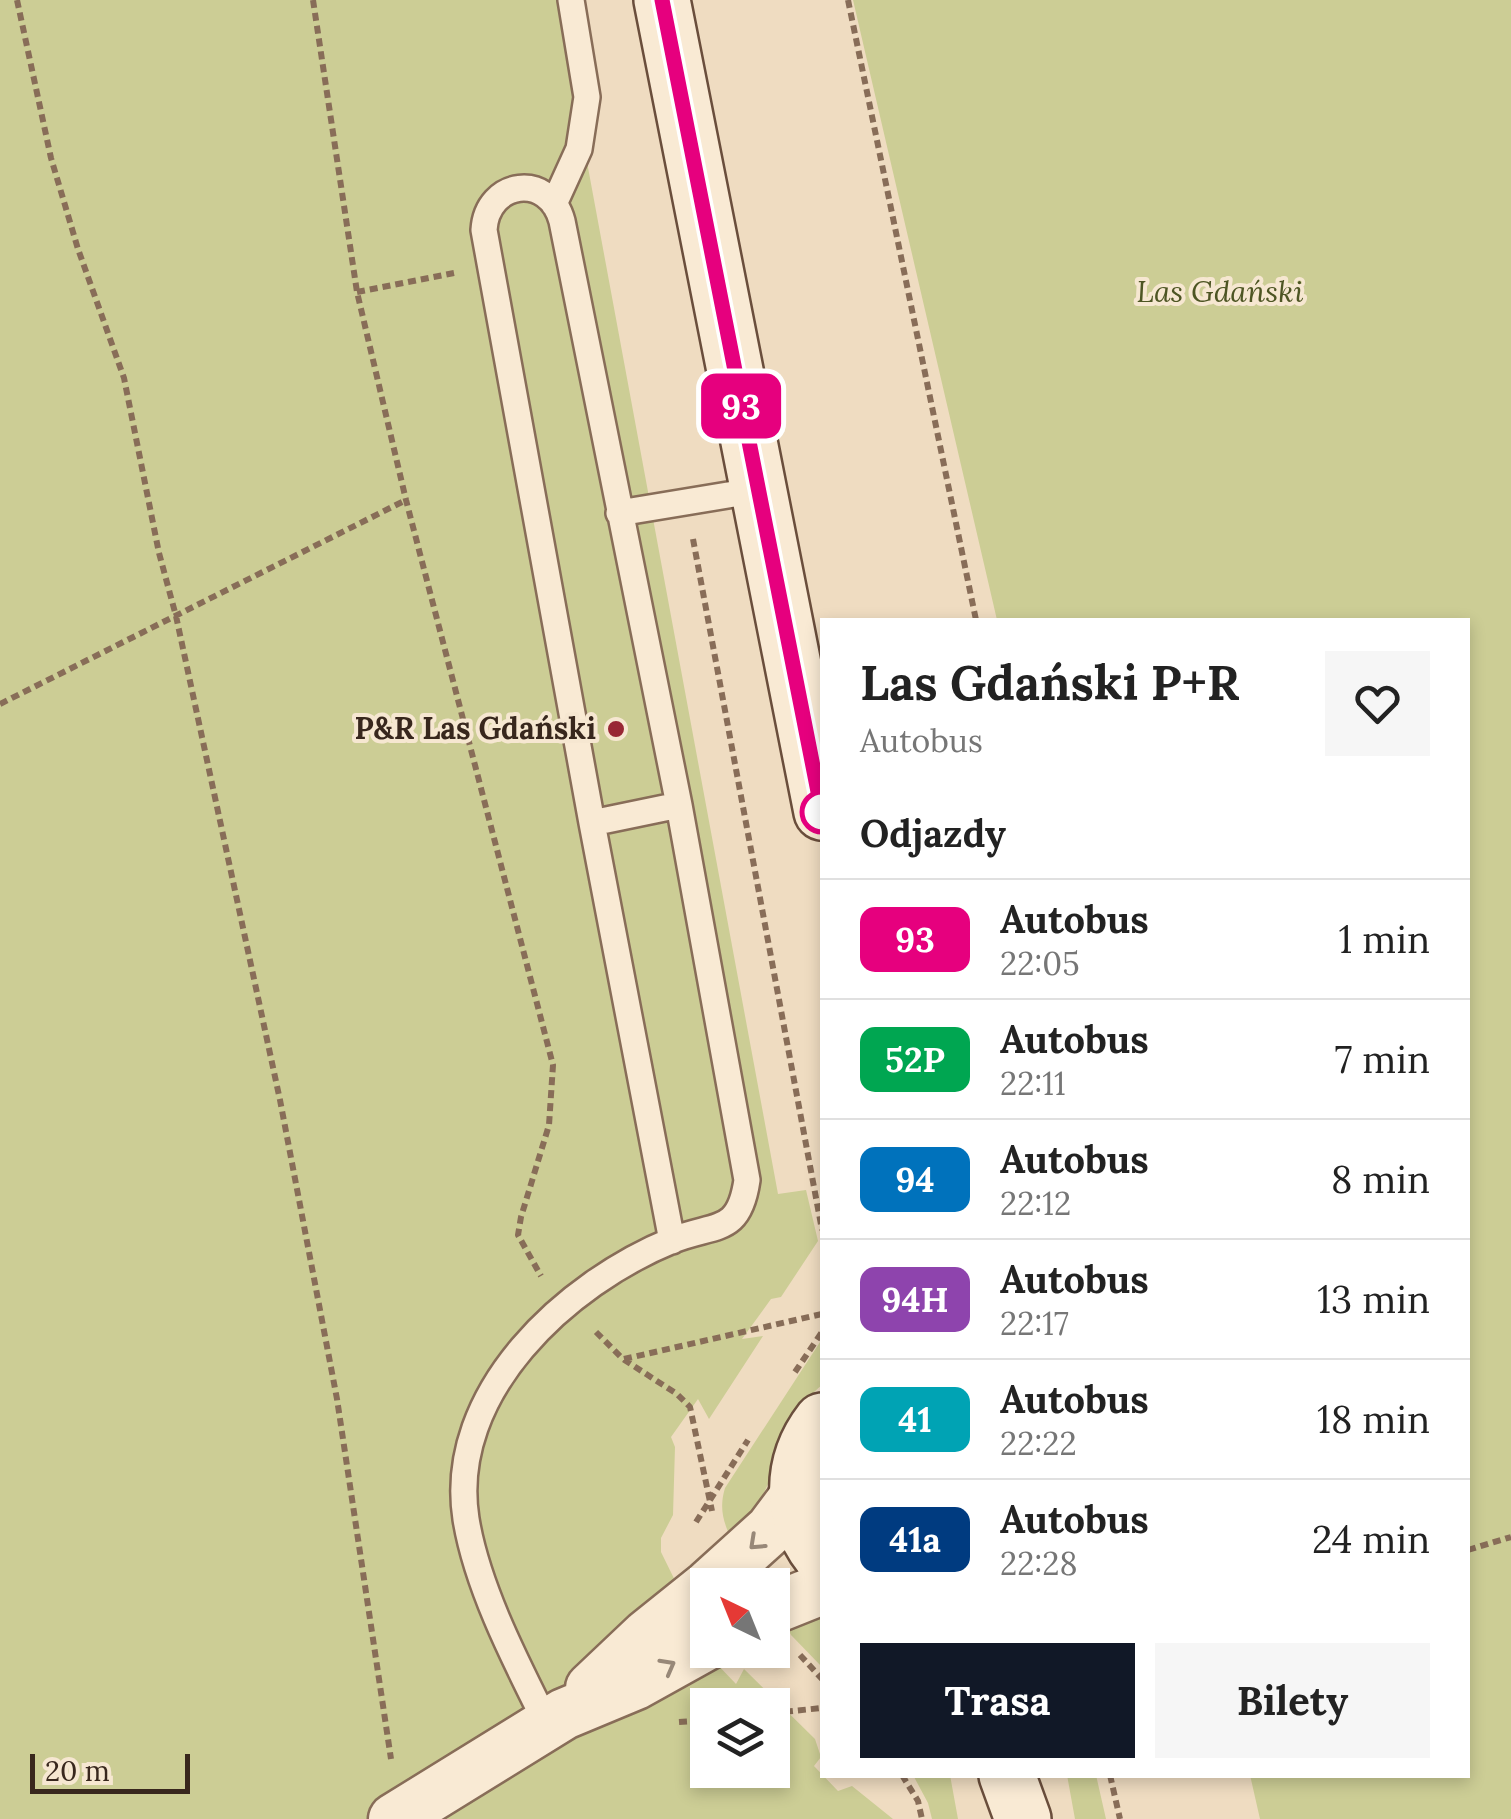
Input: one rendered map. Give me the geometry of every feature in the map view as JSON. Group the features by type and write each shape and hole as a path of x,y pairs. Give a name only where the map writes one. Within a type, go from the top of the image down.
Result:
{"main road":[{"path":"662,0 820,802"},
{"path":"820,1424 799,1464 797,1494 802,1522 820,1554"},
{"path":"1008,1778 1024,1819"},
{"path":"1045,1778 1049,1819"}],"street":[{"path":"728,1568 771,1529 797,1494"},
{"path":"790,1602 820,1590"},
{"path":"555,1719 690,1601"},
{"path":"394,1819 555,1719 636,1684 690,1654"}],"lane":[{"path":"554,204 579,149 587,98 571,0"},
{"path":"555,1719 475,1561 465,1515 467,1468 477,1424 494,1384 518,1349 539,1329 608,1275 672,1241 728,1223 743,1207 746,1180 679,805 562,221 548,196 528,189 508,191 497,197 485,217 490,265 672,1241"},
{"path":"619,513 758,490"},
{"path":"592,823 679,805"}],"path":[{"path":"17,0 52,158 78,249 124,378 280,1100 362,1549 391,1760"},
{"path":"314,0 357,292 406,500 553,1066 548,1125 518,1235 533,1264"},
{"path":"848,0 976,618"},
{"path":"357,292 490,265"},
{"path":"0,704 406,500"},
{"path":"686,503 820,1219"},
{"path":"623,1359 820,1314"},
{"path":"598,1333 623,1359 678,1394 690,1408 709,1498"},
{"path":"1470,1549 1511,1537"},
{"path":"790,1711 820,1708"},
{"path":"904,1778 918,1801 922,1819"},
{"path":"1111,1778 1120,1819"}],"green space":[{"path":"0,0 557,0 778,1194 806,1190 818,1241 781,1297 771,1299 742,1339 763,1336 709,1419 698,1399 671,1437 675,1447 673,1515 661,1538 661,1552 690,1611 690,1668 721,1668 736,1684 744,1669 763,1688 690,1688 690,1788 790,1788 790,1714 815,1739 820,1758 814,1766 820,1778 826,1778 838,1791 852,1786 893,1819 0,1819"},
{"name":"Las Gdański","path":"853,0 1511,0 1511,1819 1260,1819 1251,1778 1470,1778 1470,618 997,618"},
{"path":"820,1342 820,1387 790,1424 763,1495 732,1540 723,1515 725,1488"},
{"path":"820,1613 820,1665 791,1635 790,1623"},
{"path":"915,1778 951,1778 958,1819 932,1819"},
{"path":"1068,1778 1097,1778 1106,1819 1075,1819"}],"bus line":[{"name":"93","path":"662,0 820,802"}],"place":[{"name":"P&R Las Gdański","path":"616,729"}]}
